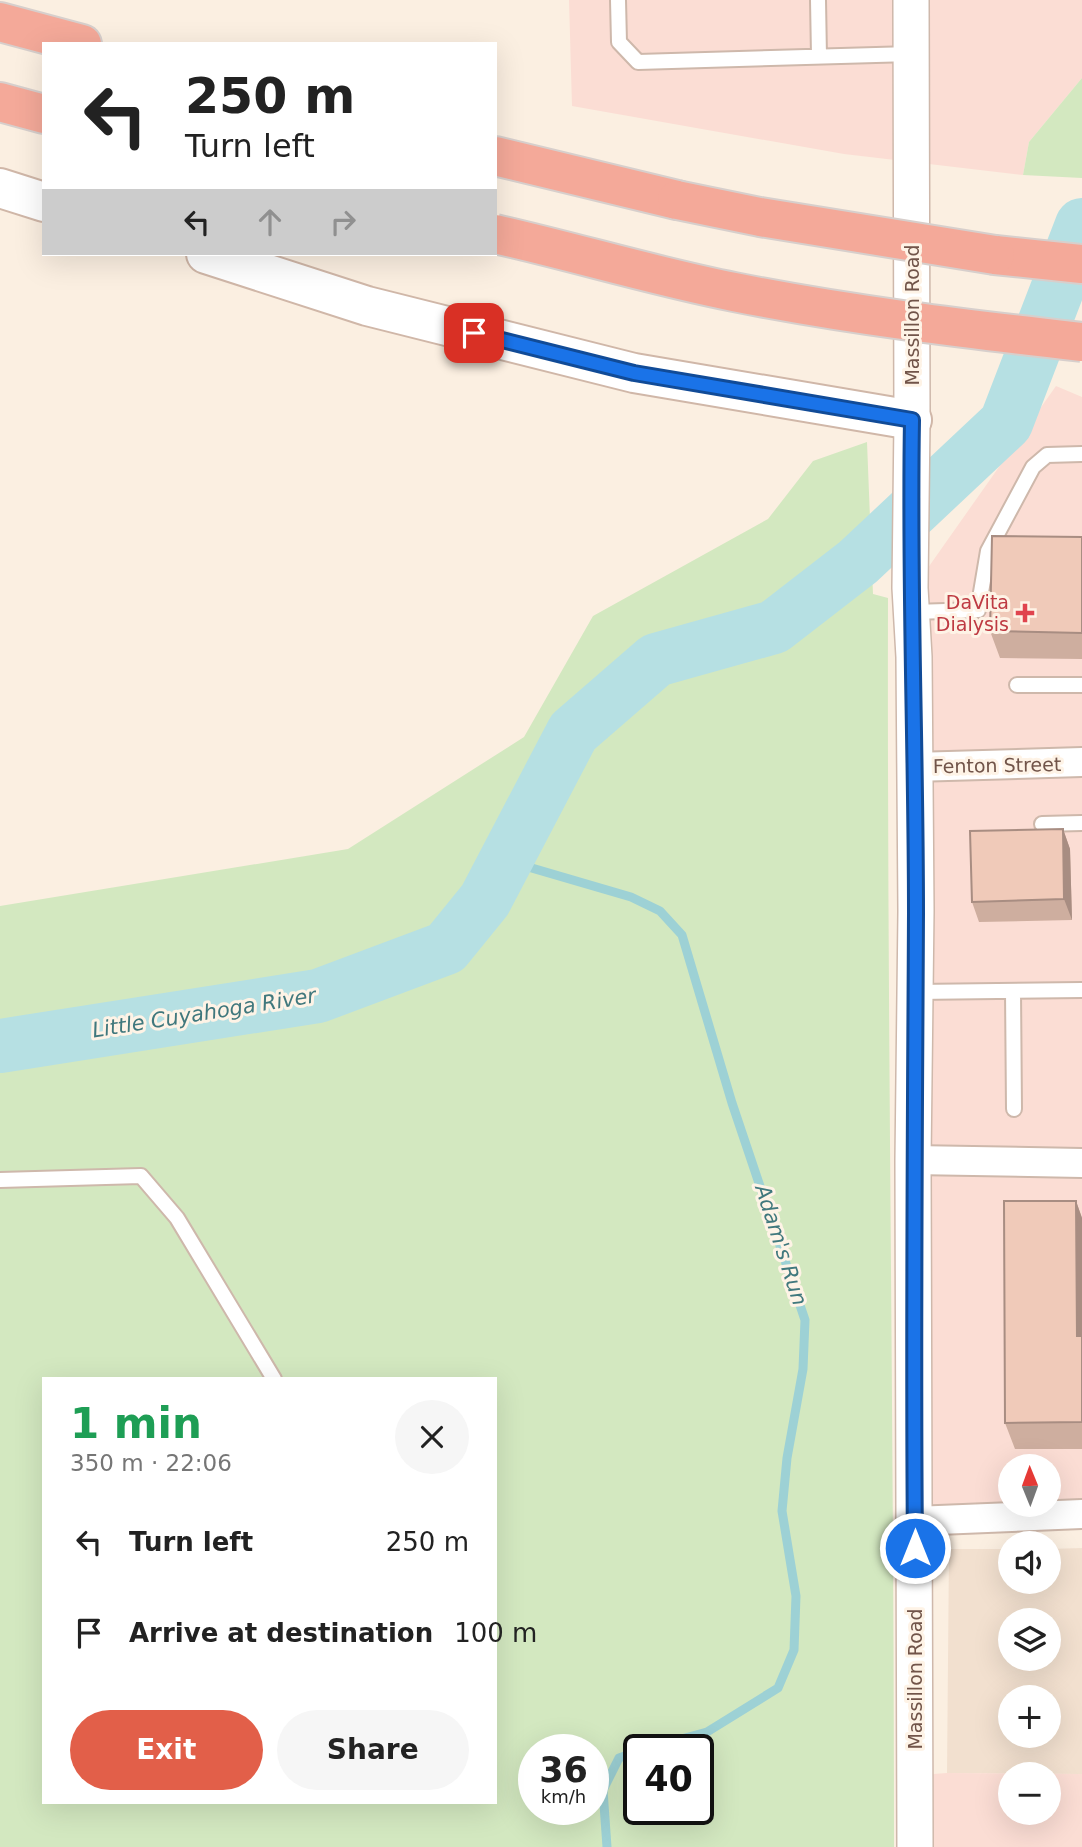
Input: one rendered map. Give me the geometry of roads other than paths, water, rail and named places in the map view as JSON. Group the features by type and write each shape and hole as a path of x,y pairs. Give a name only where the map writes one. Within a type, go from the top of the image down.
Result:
{"highway":[{"path":"0,22 75,42"},
{"path":"0,102 42,113"},
{"path":"497,157 598,183 760,217 995,255 1082,264"},
{"path":"497,235 591,260 734,292 962,328 1082,342"},
{"path":"995,255 1082,250"}],"main road":[{"path":"0,188 42,201"},
{"path":"212,256 367,306 634,373 912,420"}],"street":[{"name":"Massillon Road","path":"911,0 910,600 915,992 915,1847"},
{"name":"Fenton Street","path":"913,767 1082,762"},
{"path":"913,1160 1082,1163"},
{"path":"914,1521 1082,1514"}],"lane":[{"path":"618,0 620,43 638,62 911,54"},
{"path":"818,0 819,56"},
{"path":"910,600 978,610 988,551 1033,467 1047,455 1082,454"},
{"path":"1017,685 1082,685"},
{"path":"1042,824 1082,823"},
{"path":"915,992 1082,990"},
{"path":"1013,991 1014,1109"},
{"path":"0,1180 141,1177 177,1217 273,1377"}],"waterway":[{"name":"Little Cuyahoga River","path":"0,1046 318,996 446,948 485,900 573,732 656,660 774,627 858,562 1006,423 1082,225"},
{"name":"Adam's Run","path":"508,861 631,897 660,911 682,935 732,1103 805,1320 803,1369 787,1458 782,1511 796,1596 794,1650 778,1688 700,1734"},
{"name":"Adam's Run","path":"607,1847 603,1790 619,1758 623,1757"}],"place":[{"name":"DaVita Dialysis","path":"1025,613"}]}
